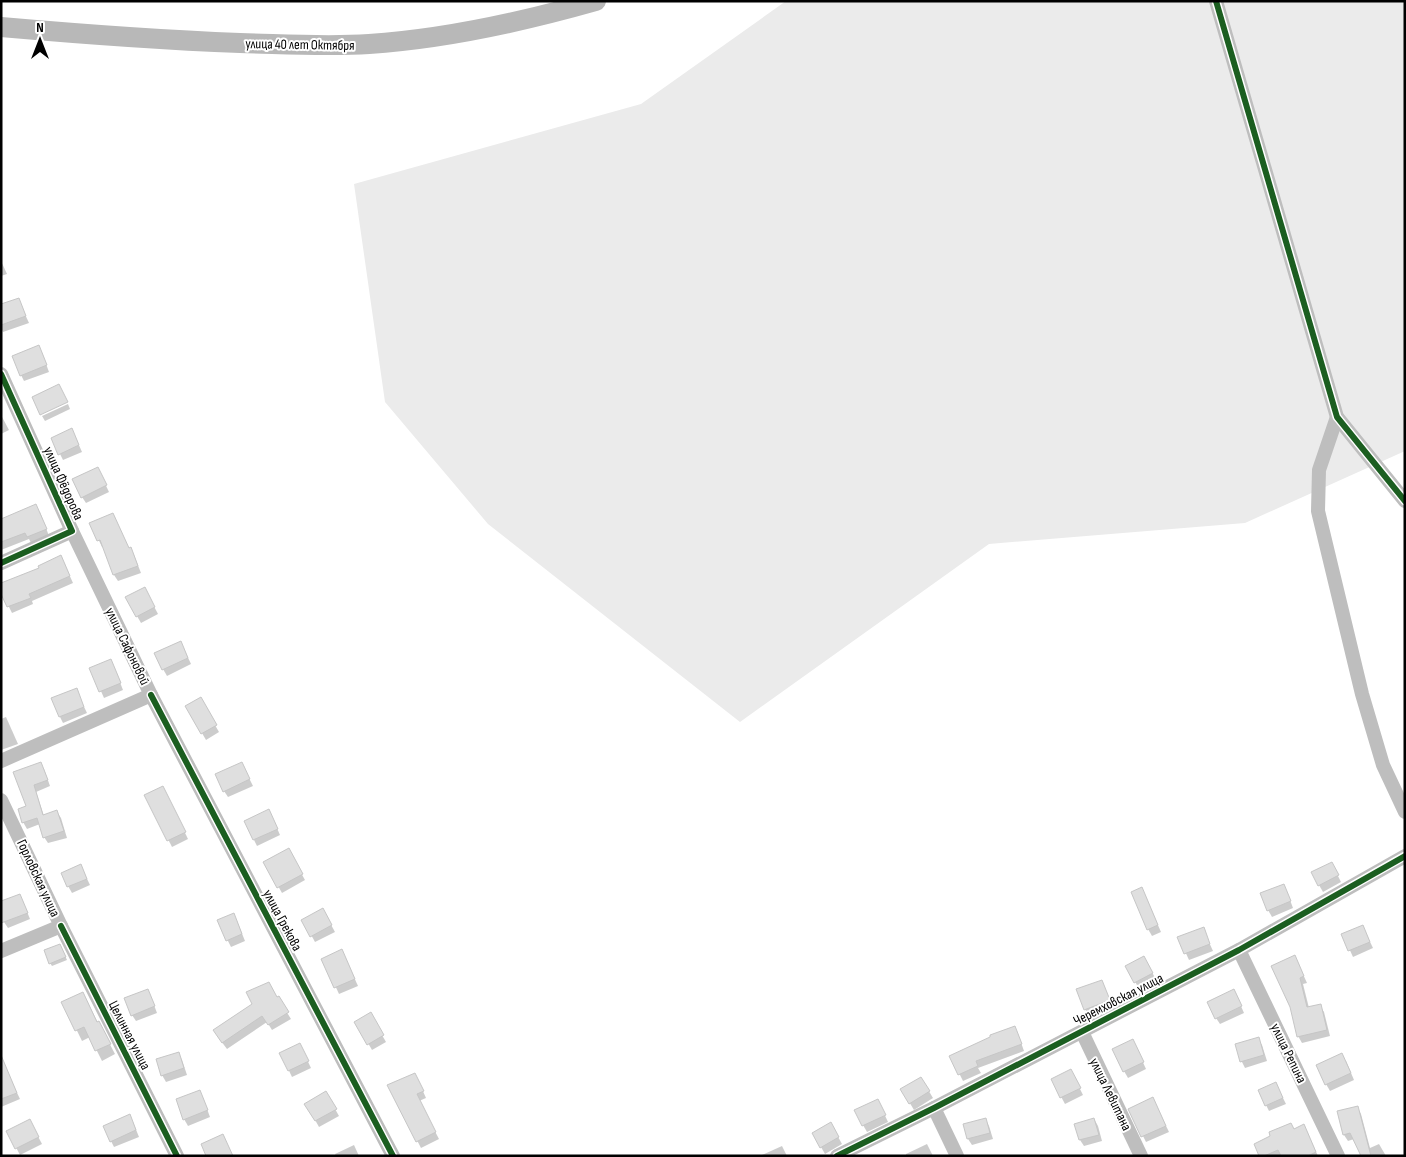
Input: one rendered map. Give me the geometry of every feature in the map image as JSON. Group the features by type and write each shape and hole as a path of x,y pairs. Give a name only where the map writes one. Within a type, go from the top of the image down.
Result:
{"main road":[{"name":"улица 40 лет Октября","path":"1,27 196,41 323,46 369,44 433,38 496,26 596,1"}],"street":[{"path":"1216,1 1337,417 1405,501"},
{"name":"улица Фёдорова","path":"1,374 72,531 1,563"},
{"path":"1337,417 1319,470 1318,511 1362,694 1383,765 1405,812"},
{"name":"улица Сафоновой","path":"1,761 151,695 72,531"},
{"name":"улица Грекова","path":"151,695 393,1156"},
{"name":"Горловская улица","path":"1,800 61,926 1,951"},
{"name":"Черемховская улица","path":"837,1156 1240,950 1405,856"},
{"name":"Целинная улица","path":"61,926 177,1156"},
{"name":"улица Репина","path":"1240,950 1338,1156"},
{"name":"улица Левитана","path":"1082,1032 1141,1156"},
{"path":"934,1108 957,1156"}],"shaded area":[{"path":"786,1 1405,1 1405,451 1245,523 989,544 740,722 488,524 385,402 354,184 641,104"}],"building":[{"path":"19,298 26,316 1,325 1,304"},
{"path":"39,345 47,365 20,376 12,356"},
{"path":"59,384 68,402 40,415 32,397"},
{"path":"72,428 79,445 58,455 51,438"},
{"path":"98,467 107,485 81,498 72,479"},
{"path":"36,504 47,529 27,537 25,533 1,542 1,519"},
{"path":"113,513 129,548 131,547 138,566 113,575 100,540 97,541 89,523"},
{"path":"61,555 70,576 29,594 31,598 7,607 1,594 1,583 39,568 38,566"},
{"path":"145,587 155,607 136,617 125,597"},
{"path":"181,641 188,658 162,670 154,653"},
{"path":"111,659 121,683 99,692 89,668"},
{"path":"77,688 84,707 59,717 51,698"},
{"path":"201,697 217,725 201,734 185,706"},
{"path":"41,762 48,780 34,785 43,815 57,810 64,831 43,838 37,818 22,823 18,809 26,806 13,772"},
{"path":"242,762 250,779 223,792 215,774"},
{"path":"163,786 186,832 167,841 144,795"},
{"path":"269,809 278,829 253,840 244,821"},
{"path":"289,848 303,874 277,888 263,862"},
{"path":"1332,862 1339,875 1318,886 1311,872"},
{"path":"81,864 87,879 67,887 61,873"},
{"path":"1284,884 1291,901 1267,911 1260,893"},
{"path":"1142,887 1158,925 1147,930 1131,892"},
{"path":"20,894 28,913 1,923 1,901"},
{"path":"323,908 332,925 310,937 301,920"},
{"path":"234,913 242,934 226,941 217,920"},
{"path":"1363,925 1370,942 1348,951 1341,934"},
{"path":"1204,927 1210,944 1184,954 1177,937"},
{"path":"60,944 66,957 49,964 44,950"},
{"path":"342,949 355,979 334,988 321,959"},
{"path":"1295,955 1304,976 1300,978 1307,1007 1321,1004 1327,1030 1297,1037 1290,1007 1271,966"},
{"path":"1144,956 1153,973 1134,983 1125,966"},
{"path":"1102,980 1110,1000 1084,1010 1076,989"},
{"path":"269,982 277,997 279,996 289,1012 268,1025 262,1016 222,1043 213,1030 252,1004 246,992"},
{"path":"148,989 155,1006 131,1016 124,998"},
{"path":"1234,989 1242,1006 1215,1019 1207,1002"},
{"path":"83,992 97,1022 99,1021 111,1044 95,1051 84,1027 75,1031 61,1002"},
{"path":"371,1012 384,1035 367,1045 354,1022"},
{"path":"1015,1026 1022,1044 976,1061 978,1066 958,1075 949,1056 990,1037 990,1035"},
{"path":"1259,1037 1264,1055 1240,1062 1235,1044"},
{"path":"1133,1039 1144,1062 1123,1072 1112,1049"},
{"path":"300,1043 309,1061 288,1071 279,1053"},
{"path":"179,1052 184,1068 161,1076 156,1059"},
{"path":"1342,1053 1351,1073 1325,1085 1316,1065"},
{"path":"1,1055 17,1093 1,1099"},
{"path":"1071,1069 1081,1088 1060,1098 1051,1079"},
{"path":"415,1073 424,1091 417,1094 436,1132 416,1142 387,1085"},
{"path":"921,1077 930,1091 909,1104 900,1089"},
{"path":"1276,1082 1283,1098 1265,1106 1258,1090"},
{"path":"200,1090 208,1110 183,1120 176,1099"},
{"path":"326,1091 337,1109 315,1121 304,1104"},
{"path":"1153,1097 1166,1126 1141,1137 1128,1109"},
{"path":"878,1099 886,1115 862,1126 854,1110"},
{"path":"1358,1106 1371,1156 1361,1156 1350,1133 1343,1135 1337,1111"},
{"path":"130,1114 136,1130 110,1142 103,1126"},
{"path":"986,1118 990,1133 967,1139 963,1124"},
{"path":"1094,1118 1099,1135 1079,1140 1074,1124"},
{"path":"30,1119 39,1137 15,1149 6,1131"},
{"path":"831,1122 839,1137 820,1148 812,1133"},
{"path":"1291,1123 1294,1129 1304,1124 1316,1152 1308,1156 1281,1156 1278,1150 1264,1156 1259,1156 1254,1144 1270,1136 1269,1132"},
{"path":"223,1134 233,1156 206,1156 201,1144"}],"cycle path":[{"path":"1216,1 1337,417 1405,501"},
{"path":"1,374 72,531 1,563"},
{"path":"151,695 393,1156"},
{"path":"837,1156 934,1108 1239,950 1405,856"},
{"path":"61,926 177,1156"}]}
